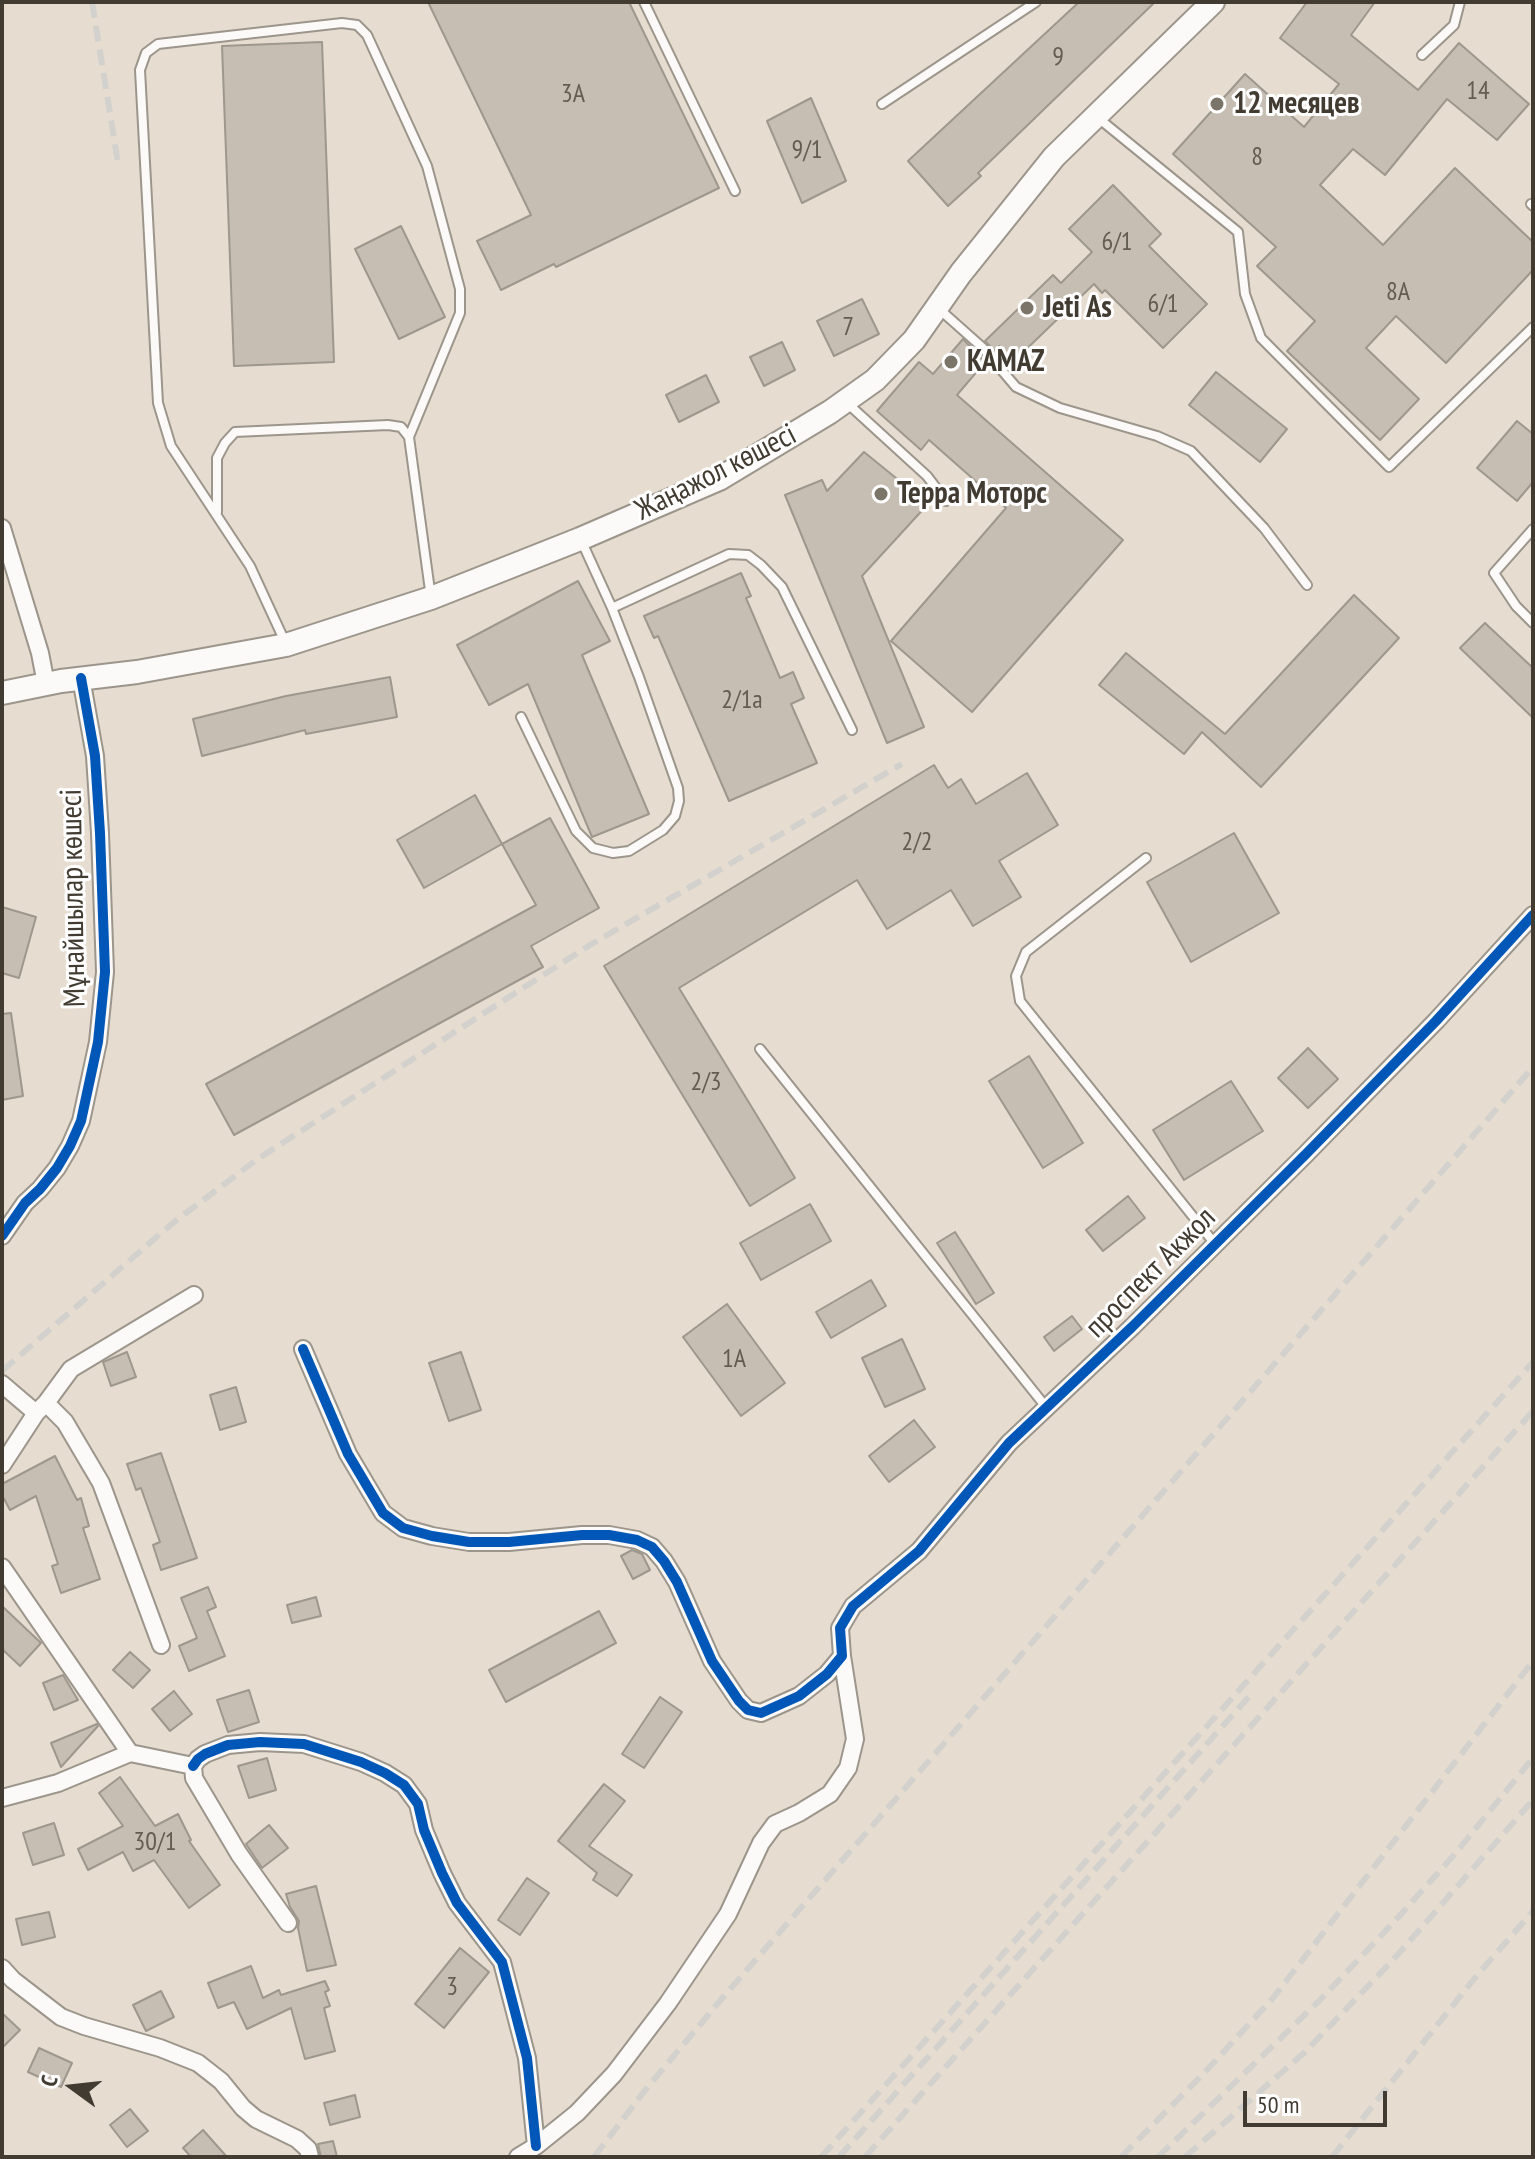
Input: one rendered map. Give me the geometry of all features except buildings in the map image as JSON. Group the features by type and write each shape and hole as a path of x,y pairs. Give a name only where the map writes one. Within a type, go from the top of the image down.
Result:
{"main road":[{"name":"Жаңажол көшесі","path":"2,693 286,645 431,598 719,479 830,412 875,380 914,340 961,273 1054,157 1213,2"}],"street":[{"name":"Мұнайшылар көшесі","path":"2,528 40,653 63,681 95,756 105,972 98,1042 81,1121 57,1168 18,1211 2,1236"},
{"name":"проспект Акжол","path":"518,2157 577,2113 614,2074 668,2003 728,1914 761,1843 775,1824 830,1794 848,1768 855,1739 840,1628 853,1606 919,1551 1001,1452 1132,1327 1436,1021 1533,915"},
{"path":"2,1465 71,1369 194,1295"},
{"path":"303,1349 348,1454 383,1513 403,1528 469,1542 541,1541 609,1535 637,1540 652,1547 677,1582 712,1661 748,1710 761,1713 799,1696 827,1674 842,1656"},
{"path":"2,1384 65,1422 101,1483 161,1645"},
{"path":"2,1567 130,1753"},
{"path":"288,1923 239,1854 194,1778 193,1766 205,1754 228,1745 260,1742 304,1744 361,1762 404,1785 418,1804 424,1830 457,1903 502,1962 527,2058 536,2146"},
{"path":"2,1798 58,1783 130,1753 193,1766"},
{"path":"2,1968 61,2017 198,2063 221,2081 256,2119 297,2139 308,2149 310,2157"}],"lane":[{"path":"644,2 735,191"},
{"path":"882,104 1036,2"},
{"path":"1422,55 1454,25 1460,2"},
{"path":"286,645 250,566 171,446 158,403 140,70 146,53 158,44 342,23 357,25 367,35 427,166 461,299 460,313 409,437 431,598"},
{"path":"1096,117 1238,232 1245,294 1261,338 1389,467 1533,327"},
{"path":"937,307 983,348 1016,387 1060,408 1157,436 1191,451 1264,528 1307,585"},
{"path":"845,401 927,476 946,501"},
{"path":"217,514 217,458 235,432 388,425 401,427 409,437"},
{"path":"1533,529 1494,573 1516,606 1533,623"},
{"path":"521,717 576,831 593,848 613,853 629,851 663,830 675,816 678,788 612,608 580,539"},
{"path":"612,608 729,554 748,555 782,587 852,730"},
{"path":"1146,858 1026,952 1016,976 1020,1001 1215,1244"},
{"path":"760,1049 1047,1408"}],"railway":[{"path":"92,2 118,163"},
{"path":"2,1371 174,1222 259,1158 590,945 902,764"},
{"path":"594,2157 725,1995 1533,1067"},
{"path":"821,2157 1533,1362"},
{"path":"865,2157 1533,1411"},
{"path":"1121,2157 1273,1998 1533,1661"},
{"path":"839,2157 1254,1691"},
{"path":"1158,2157 1320,2000 1393,1923 1454,1855 1533,1758"},
{"path":"1185,2157 1304,2053 1393,1960 1533,1800"},
{"path":"1332,2157 1474,1979 1533,1911"}],"cycle path":[{"path":"2,1236 25,1203 57,1168 70,1146 81,1121 98,1042 105,972 100,833 95,756 81,678"},
{"path":"303,1349 348,1454 383,1513 403,1528 469,1542 609,1535 637,1540 652,1547 677,1582 712,1661 739,1701 748,1710 761,1713 799,1696 827,1674 842,1656 840,1628 853,1606 919,1551 1009,1443 1132,1327 1306,1154 1436,1021 1533,915"},
{"path":"193,1766 205,1754 228,1745 260,1742 304,1744 361,1762 404,1785 418,1804 424,1830 457,1903 502,1962 527,2058 536,2146"}],"place":[{"name":"12 месяцев","path":"1217,104"},
{"name":"Jeti As","path":"1027,308"},
{"name":"KAMAZ","path":"951,362"},
{"name":"Терра Моторс","path":"881,494"}]}
